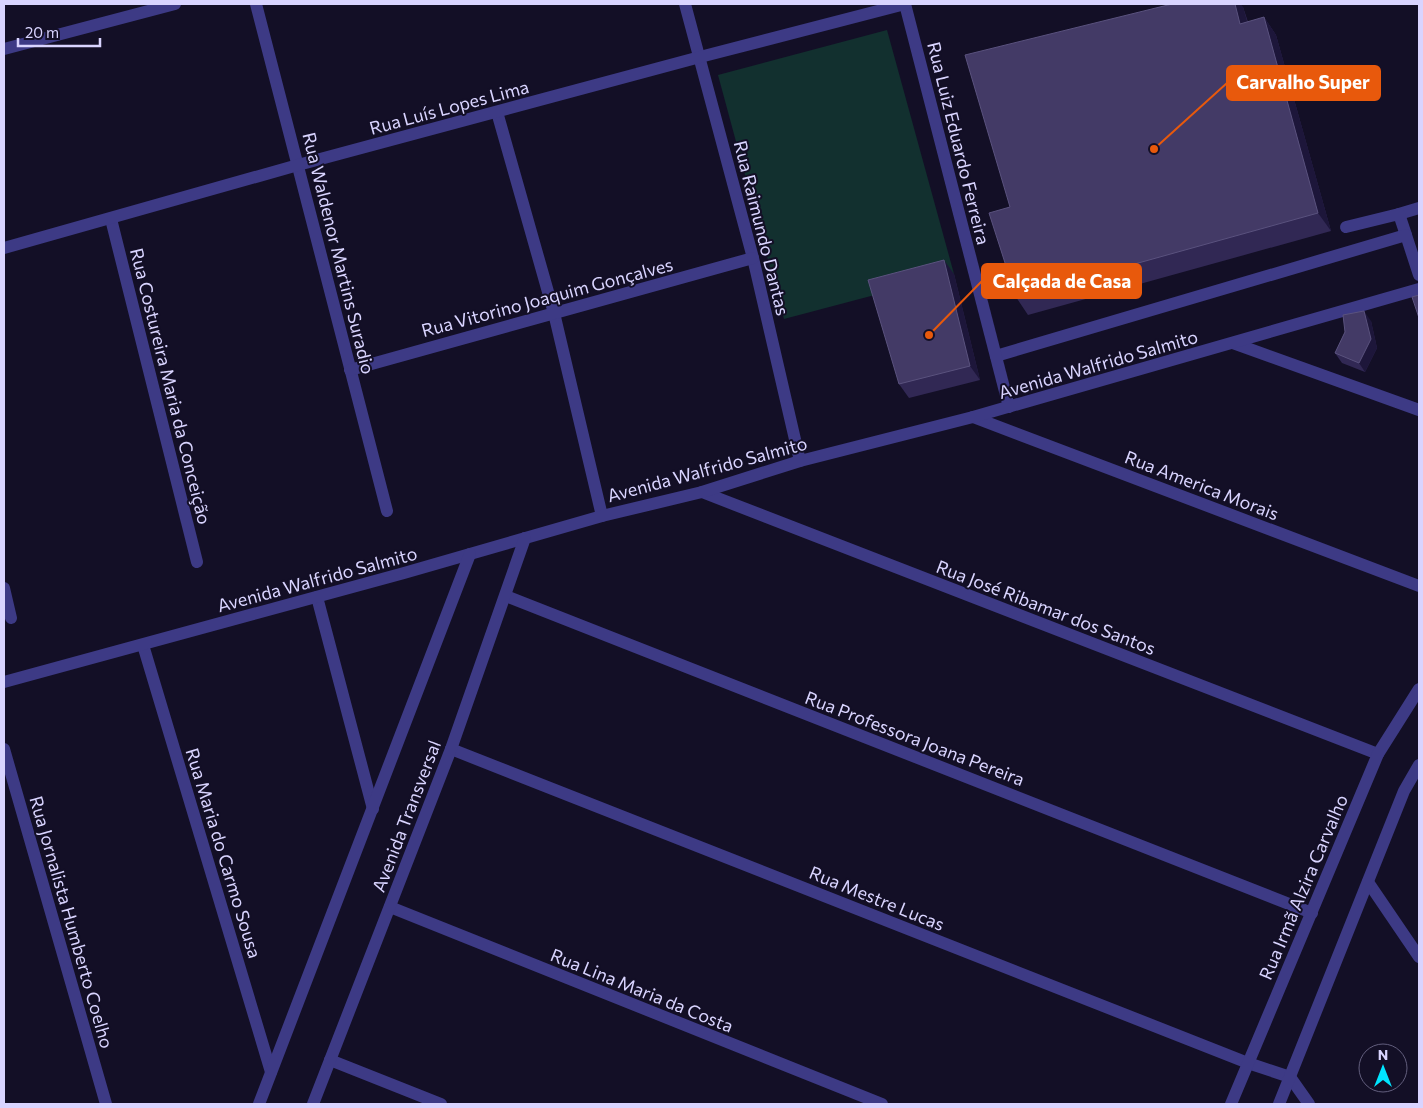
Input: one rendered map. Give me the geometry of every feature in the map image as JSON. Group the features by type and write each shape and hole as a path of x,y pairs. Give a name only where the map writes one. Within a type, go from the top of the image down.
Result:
{"street":[{"path":"4,49 175,4"},
{"name":"Rua Waldenor Martins Suradio","path":"256,4 387,512"},
{"name":"Rua Raimundo Dantas","path":"685,4 753,258 800,461"},
{"name":"Rua Luís Lopes Lima","path":"4,248 298,165 905,4"},
{"name":"Rua Luiz Eduardo Ferreira","path":"905,4 1009,407"},
{"path":"498,112 554,313 602,516"},
{"path":"1346,227 1419,208"},
{"path":"1399,214 1419,275"},
{"name":"Rua Costureira Maria da Conceição","path":"111,219 197,562"},
{"path":"996,356 1406,235"},
{"name":"Rua Vitorino Joaquim Gonçalves","path":"350,370 753,258"},
{"name":"Avenida Walfrido Salmito","path":"4,682 317,597 602,516 702,492 800,461 973,417 1419,290"},
{"path":"1233,343 1419,410"},
{"name":"Rua America Morais","path":"973,417 1419,586"},
{"name":"Rua José Ribamar dos Santos","path":"702,492 1378,754"},
{"name":"Avenida Transversal","path":"313,1104 451,749 525,538"},
{"name":"Avenida Transversal","path":"259,1104 470,554"},
{"path":"4,588 11,618"},
{"name":"Rua Professora Joana Pereira","path":"506,596 1312,913"},
{"path":"317,597 373,809"},
{"name":"Rua Maria do Carmo Sousa","path":"143,645 271,1072"},
{"name":"Rua Irmã Alzira Carvalho","path":"1231,1104 1378,754 1419,689"},
{"name":"Rua Jornalista Humberto Coelho","path":"4,749 106,1104"},
{"name":"Rua Mestre Lucas","path":"451,749 1248,1063 1290,1077"},
{"path":"1279,1104 1404,792 1419,765"},
{"path":"1368,882 1419,958"},
{"name":"Rua Lina Maria da Costa","path":"390,907 882,1104"},
{"path":"330,1060 441,1104"},
{"path":"1290,1077 1310,1104"}],"green space":[{"path":"887,30 954,274 784,319 718,75"}],"building":[{"path":"1172,4 1235,4 1240,24 1264,17 1318,213 1016,297 989,213 1010,207 965,55"},
{"path":"944,260 970,366 899,384 868,280"},
{"path":"1419,295 1419,318 1412,297"},
{"path":"1364,311 1371,339 1359,363 1335,353 1345,332 1343,315"}],"place":[{"name":"Carvalho Super","path":"1154,149"},
{"name":"Calçada de Casa","path":"929,335"}]}
